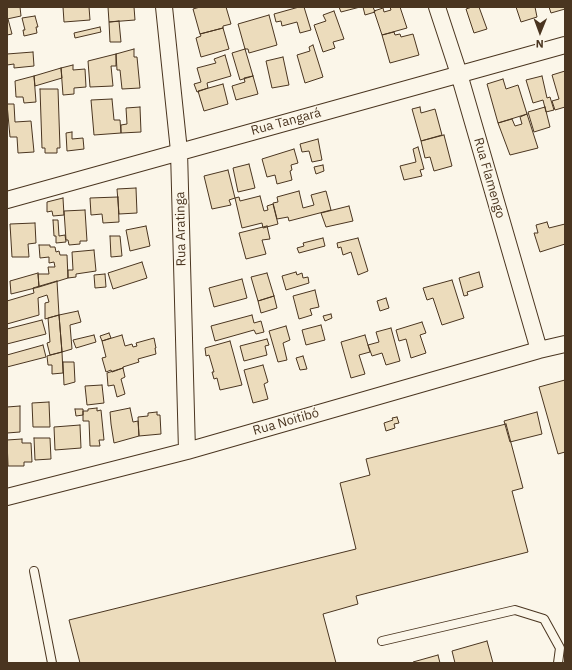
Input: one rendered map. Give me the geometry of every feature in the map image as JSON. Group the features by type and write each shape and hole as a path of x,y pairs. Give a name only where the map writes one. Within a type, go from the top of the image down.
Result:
{"street":[{"name":"Rua Aratinga","path":"164,7 180,151 187,451"},
{"name":"Rua Flamengo","path":"437,7 459,74 539,350"},
{"name":"Rua Tangará","path":"7,200 565,45"},
{"name":"Rua Noitibó","path":"7,497 187,451 539,350 565,344"}],"lane":[{"path":"34,571 52,663"},
{"path":"382,641 515,610 544,619 560,648 558,663"}],"building":[{"path":"7,7 20,7 21,16 7,19"},
{"path":"63,7 89,7 90,20 64,22"},
{"path":"108,7 134,7 135,20 109,22"},
{"path":"200,7 226,7 231,24 223,26 223,28 200,34 193,9"},
{"path":"304,7 311,30 300,33 297,22 282,26 281,21 276,22 274,14"},
{"path":"339,7 360,7 341,12"},
{"path":"363,7 373,7 375,12 365,15"},
{"path":"390,7 400,7 407,28 382,35 374,11 383,8 384,12 391,10"},
{"path":"479,7 487,29 474,33 466,9"},
{"path":"516,7 535,7 537,17 521,22"},
{"path":"549,7 565,7 565,9 551,13"},
{"path":"334,11 344,39 333,42 335,48 323,52 314,25 326,21 323,15"},
{"path":"269,15 277,45 249,53 248,49 245,49 238,24"},
{"path":"35,16 38,27 36,27 37,33 24,36 23,30 25,30 22,18"},
{"path":"7,19 12,34 7,35"},
{"path":"119,21 121,42 110,42 109,22"},
{"path":"100,27 101,32 75,38 74,33"},
{"path":"223,28 229,49 201,57 196,38 201,36 200,34"},
{"path":"394,32 395,35 400,34 401,37 413,34 419,55 390,63 382,35"},
{"path":"313,45 323,77 305,83 297,55 310,51 309,47"},
{"path":"134,49 134,57 137,57 140,88 122,89 120,70 117,70 116,54"},
{"path":"245,49 253,76 240,80 232,53"},
{"path":"33,52 34,66 14,68 14,64 7,65 7,54"},
{"path":"116,54 116,66 111,66 113,86 90,87 88,61"},
{"path":"225,55 231,76 207,83 208,88 197,92 194,84 201,82 197,68 216,63 214,59"},
{"path":"283,57 289,85 272,88 266,61"},
{"path":"73,65 73,70 85,69 86,87 74,88 74,94 63,95 61,68"},
{"path":"61,68 62,78 35,86 34,76"},
{"path":"565,71 565,107 555,110 552,101 559,99 552,75"},
{"path":"34,76 36,102 24,103 23,97 16,97 15,81"},
{"path":"253,76 258,94 236,100 232,86 245,82 244,78"},
{"path":"542,76 547,98 550,97 554,110 546,112 543,100 533,103 526,80"},
{"path":"503,79 506,89 518,85 527,114 498,123 487,84"},
{"path":"223,84 228,104 204,111 198,91"},
{"path":"40,89 58,89 60,148 57,148 57,153 45,153 45,148 42,148"},
{"path":"112,99 114,120 120,120 121,133 94,135 91,100"},
{"path":"7,104 14,104 15,122 31,121 34,152 18,153 17,137 10,137"},
{"path":"140,107 141,132 121,133 121,125 127,124 126,108"},
{"path":"420,107 421,113 435,109 442,135 421,141 412,109"},
{"path":"545,107 550,127 534,132 528,112"},
{"path":"527,114 538,148 510,155 498,123 512,119 515,126 522,124 520,117"},
{"path":"72,132 72,139 83,138 84,149 67,151 66,133"},
{"path":"444,135 452,166 434,171 430,157 425,158 421,141"},
{"path":"318,139 322,160 312,162 309,151 302,152 300,144"},
{"path":"418,147 424,169 420,170 422,176 404,180 400,166 416,162 413,149"},
{"path":"294,149 298,163 291,165 292,170 290,171 292,180 277,184 275,175 267,177 262,159"},
{"path":"249,164 255,188 238,192 233,168"},
{"path":"323,165 324,171 316,174 314,167"},
{"path":"228,170 235,198 229,200 231,205 212,209 204,176"},
{"path":"136,188 137,213 119,214 117,189"},
{"path":"299,191 303,208 314,205 311,195 326,191 331,210 289,221 288,217 277,219 273,203 278,202 277,197"},
{"path":"260,196 264,211 268,210 267,206 273,204 278,224 263,228 262,223 242,228 235,198 239,197 240,201"},
{"path":"118,197 119,222 103,223 102,214 91,215 90,198"},
{"path":"63,198 64,215 53,216 52,211 47,212 47,202"},
{"path":"349,206 353,221 326,227 321,213"},
{"path":"85,210 87,241 80,241 80,244 69,245 68,240 66,240 64,211"},
{"path":"53,220 58,220 59,236 65,235 66,242 56,243"},
{"path":"547,222 549,228 565,224 565,244 540,252 534,233 538,233 536,225"},
{"path":"35,223 36,243 28,244 29,257 12,257 10,224"},
{"path":"146,226 150,246 130,251 126,230"},
{"path":"267,226 270,239 262,240 266,254 246,259 239,233"},
{"path":"110,236 120,236 122,256 111,257"},
{"path":"323,238 325,246 299,253 297,248 304,246 303,243"},
{"path":"358,238 368,271 358,275 351,252 343,255 341,247 338,248 337,243"},
{"path":"39,245 50,245 50,247 55,247 56,252 59,251 60,255 67,255 68,278 39,287 38,274 49,274 48,267 55,267 54,262 49,263 49,257 40,258"},
{"path":"94,250 96,271 76,274 76,277 68,278 68,270 73,270 72,252"},
{"path":"142,262 147,278 113,289 108,273"},
{"path":"296,272 297,275 302,273 303,278 308,277 309,283 286,290 282,276"},
{"path":"479,272 483,287 467,292 468,295 464,296 459,278"},
{"path":"38,273 39,287 11,294 10,281"},
{"path":"267,273 274,296 258,301 251,277"},
{"path":"105,274 106,287 95,288 94,275"},
{"path":"242,279 247,298 214,307 209,288"},
{"path":"452,280 464,318 442,325 433,298 427,300 423,288"},
{"path":"57,281 59,315 45,319 45,303 49,302 47,295 38,298 39,315 7,324 7,301 34,293 33,288"},
{"path":"315,290 319,307 310,309 312,315 299,319 293,296"},
{"path":"274,296 277,308 261,313 258,301"},
{"path":"386,298 389,308 380,311 377,301"},
{"path":"78,311 81,322 70,325 72,349 62,352 59,315"},
{"path":"331,314 332,318 325,321 323,316"},
{"path":"59,315 62,352 50,355 47,343 50,342 48,318"},
{"path":"252,315 254,323 261,321 264,332 256,334 254,330 215,341 211,326"},
{"path":"42,320 46,334 7,344 7,329"},
{"path":"422,322 426,333 420,335 426,353 411,358 406,339 399,341 396,330"},
{"path":"321,325 325,340 306,345 302,330"},
{"path":"286,326 290,340 283,343 287,360 278,362 269,331"},
{"path":"391,328 400,361 386,365 382,353 372,356 368,345 379,342 376,332"},
{"path":"109,333 111,338 102,341 100,336"},
{"path":"94,335 96,342 76,348 73,340"},
{"path":"122,335 125,346 132,344 133,347 137,346 136,343 154,338 156,354 138,359 139,362 112,372 111,370 106,372 102,358 106,357 102,341"},
{"path":"365,335 370,352 359,355 365,374 351,378 341,342"},
{"path":"267,339 269,345 265,346 267,355 244,361 240,346"},
{"path":"230,341 242,385 220,390 217,378 214,379 212,372 214,372 209,355 206,356 205,348"},
{"path":"43,345 46,357 7,367 7,355"},
{"path":"62,352 63,373 52,374 52,365 48,365 47,356"},
{"path":"303,356 307,369 300,370 296,358"},
{"path":"63,362 74,362 75,382 64,385"},
{"path":"263,365 268,382 264,384 268,399 253,403 244,370"},
{"path":"123,368 125,377 121,379 125,394 117,397 114,385 108,386 107,373"},
{"path":"565,380 565,452 558,454 539,387"},
{"path":"102,385 104,403 87,405 85,386"},
{"path":"49,402 50,427 33,427 32,403"},
{"path":"20,406 20,432 7,433 7,407"},
{"path":"97,408 97,411 101,410 104,440 99,440 100,446 90,446 89,421 83,421 83,411"},
{"path":"130,408 133,422 138,421 139,436 114,443 110,412"},
{"path":"75,409 83,409 83,415 76,416"},
{"path":"157,412 157,415 160,415 161,434 139,436 138,417 148,416 148,413"},
{"path":"537,412 542,434 510,442 504,421"},
{"path":"397,417 399,423 394,424 395,428 386,431 384,423"},
{"path":"506,424 523,488 512,491 528,552 356,596 358,604 323,614 336,663 80,663 69,620 356,549 340,483 370,475 366,459"},
{"path":"80,425 81,448 55,450 54,427"},
{"path":"34,438 50,438 51,459 35,460"},
{"path":"22,439 22,443 31,443 32,462 24,462 24,466 8,466 7,440"},
{"path":"487,641 493,663 455,663 452,651"},
{"path":"438,655 440,663 413,663 413,662"}]}
